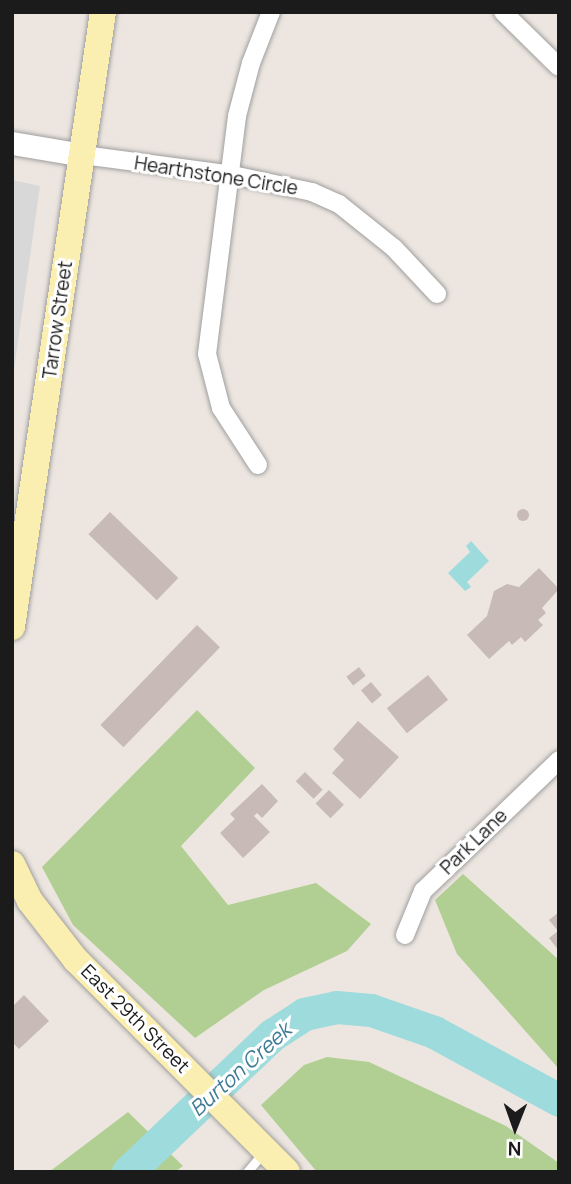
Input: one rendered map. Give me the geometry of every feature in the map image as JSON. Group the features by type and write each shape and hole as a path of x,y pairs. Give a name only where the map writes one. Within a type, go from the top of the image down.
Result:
{"main road":[{"name":"Tarrow Street","path":"12,627 103,12"},
{"name":"East 29th Street","path":"18,876 76,960 287,1172"}],"street":[{"path":"258,465 221,408 207,354 228,174 251,63 271,12"},
{"path":"503,12 559,67"},
{"path":"12,143 83,155"},
{"name":"Hearthstone Circle","path":"83,155 228,174 287,185 339,204 394,248 437,294"},
{"name":"Park Lane","path":"405,935 423,891 559,760"}],"lane":[{"path":"247,1172 265,1150"}],"shaded area":[{"path":"12,180 40,186 12,384"}],"green space":[{"path":"197,710 255,768 181,846 228,905 316,883 371,924 347,951 264,990 195,1038 73,925 42,867"},
{"path":"463,874 559,960 559,1069 457,954 435,900"},
{"path":"327,1057 369,1062 506,1126 559,1163 559,1172 317,1172 261,1105 304,1065"},
{"path":"128,1112 183,1166 175,1172 49,1172"}],"water":[{"path":"471,541 489,561 467,582 471,587 465,591 448,573 470,552 466,546"}],"building":[{"path":"518,510 528,510 528,520 518,520"},
{"path":"110,512 178,578 157,600 88,534"},
{"path":"539,568 559,589 542,608 546,613 538,620 543,625 525,642 521,637 512,645 509,641 489,659 467,635 487,616 494,591 507,584 519,587"},
{"path":"197,625 220,647 123,747 100,725"},
{"path":"359,667 366,676 353,686 346,677"},
{"path":"428,675 448,700 407,733 387,708"},
{"path":"371,682 382,695 372,703 361,690"},
{"path":"358,721 399,757 360,799 332,773 344,760 333,749"},
{"path":"305,772 323,790 313,799 296,781"},
{"path":"262,784 278,801 262,818 257,813 254,816 270,832 243,858 220,833 235,819 230,814"},
{"path":"329,790 344,805 330,818 316,803"},
{"path":"559,912 559,951 549,938 558,931 549,920"},
{"path":"24,995 49,1021 19,1049 12,1042 12,1007"}],"waterway":[{"name":"Burton Creek","path":"128,1172 272,1035 304,1014 336,1007 371,1010 434,1032 559,1100"}]}
